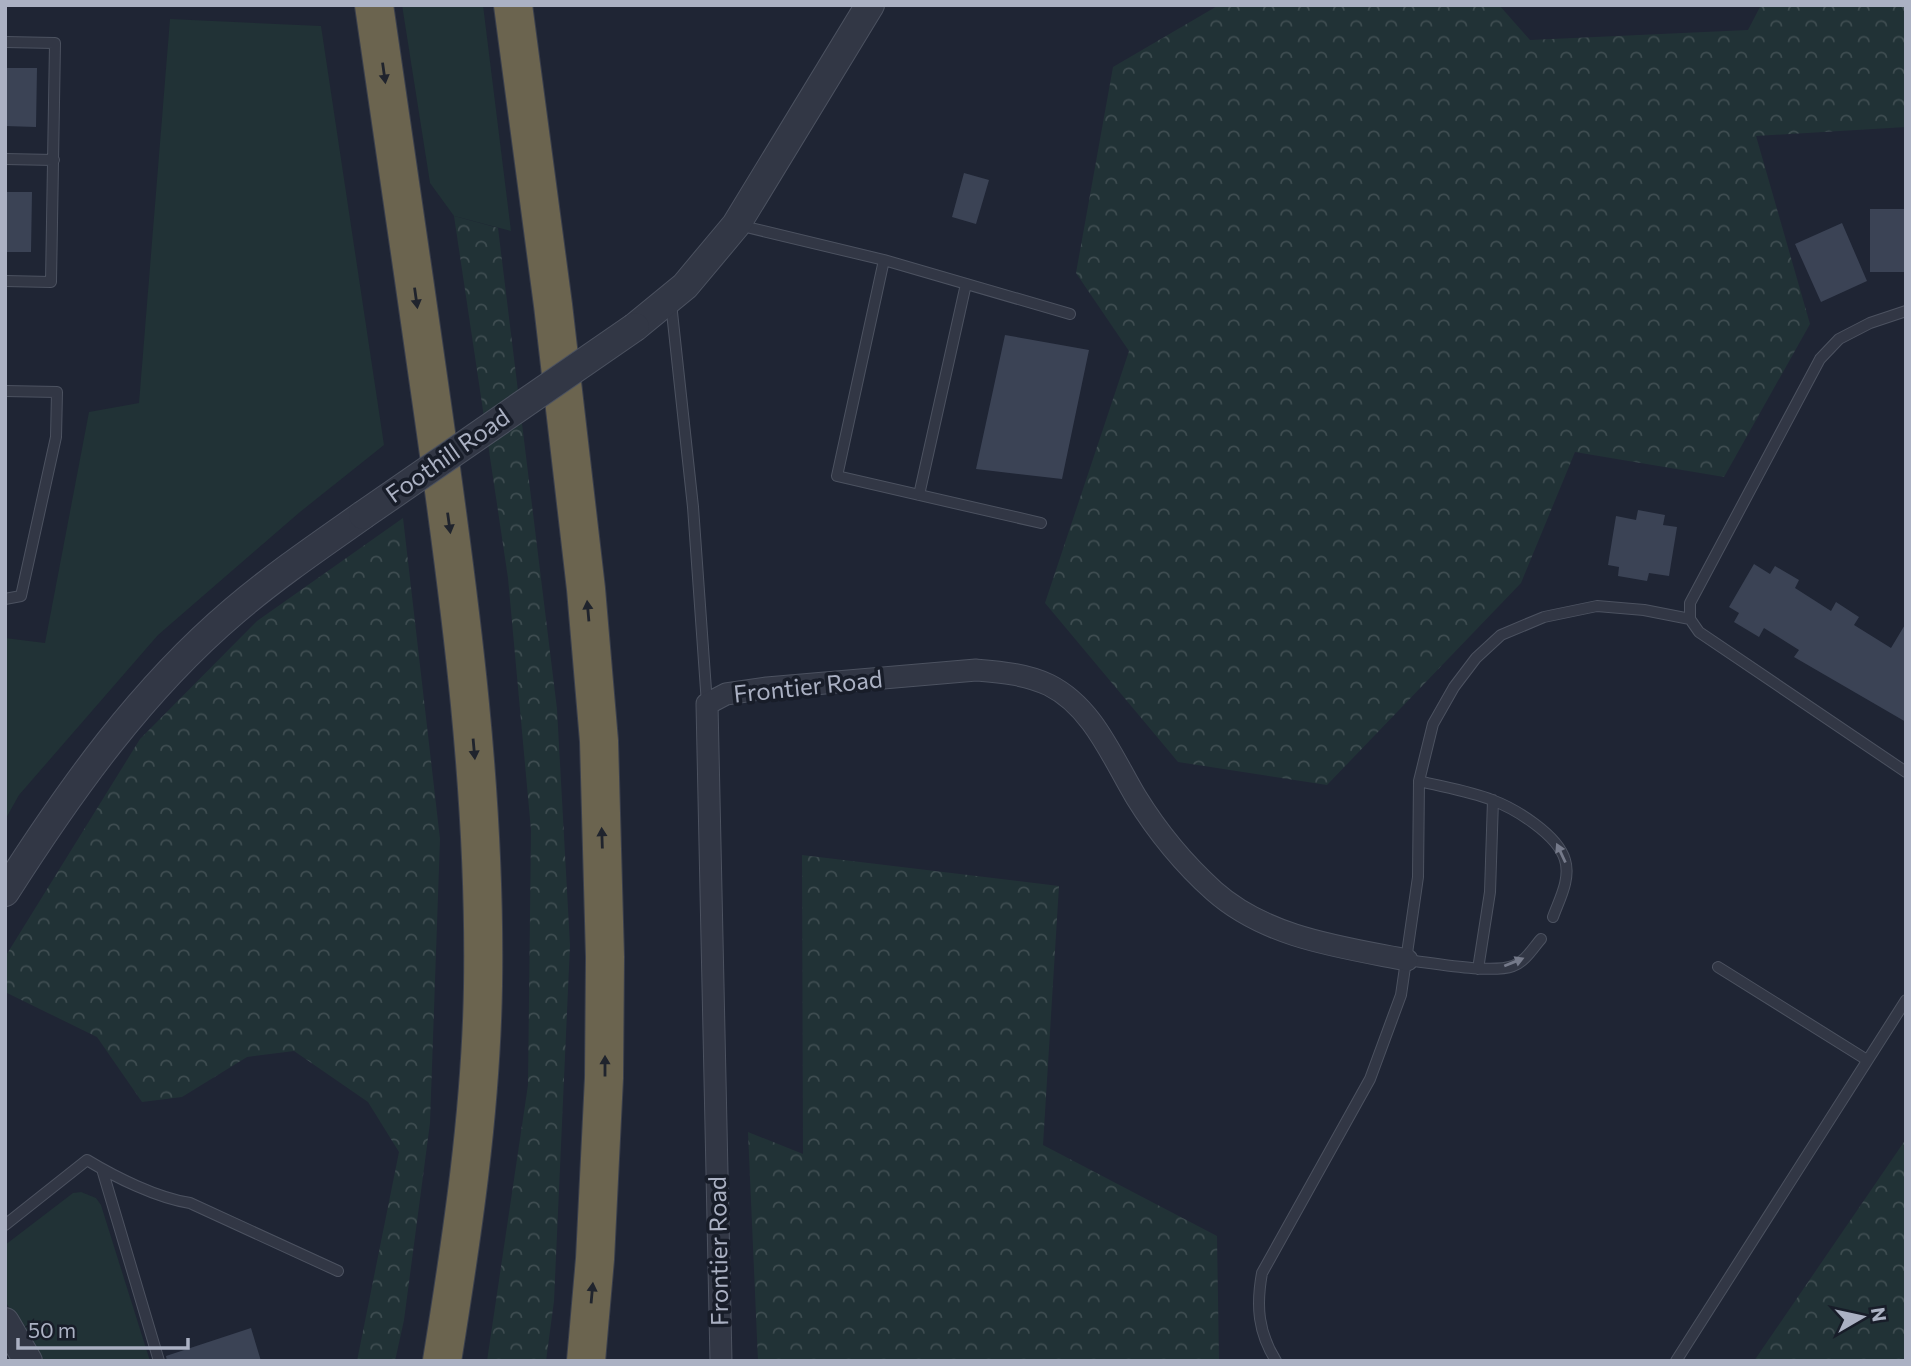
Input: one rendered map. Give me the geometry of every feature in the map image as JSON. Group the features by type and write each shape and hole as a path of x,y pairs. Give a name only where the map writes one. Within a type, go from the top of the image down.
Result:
{"highway":[{"path":"374,5 456,576 478,791 483,986 480,1047 470,1179 442,1361"},
{"path":"513,5 553,305 584,576 599,741 605,957 604,1078 595,1259 586,1361"}],"street":[{"name":"Foothill Road","path":"5,892 82,777 162,681 233,612 299,560 671,300 736,225 870,5"},
{"name":"Frontier Road","path":"721,1361 707,704 726,694 767,688 976,670 1010,673 1049,685 1083,710 1107,743 1137,798 1172,848 1215,892 1258,922 1323,943 1408,960"},
{"path":"5,1322 28,1361"}],"lane":[{"path":"5,42 55,43 51,282 5,281"},
{"path":"5,159 54,160"},
{"path":"736,225 884,260 1070,314"},
{"path":"884,260 836,476 1041,523"},
{"path":"919,495 966,284"},
{"path":"671,300 693,507 707,704"},
{"path":"1906,311 1870,323 1839,339 1820,359 1690,603 1690,619 1699,632 1906,772"},
{"path":"5,391 57,392 55,437 21,596 5,599"},
{"path":"1276,1361 1266,1344 1258,1319 1262,1273 1370,1079 1401,995 1418,877 1419,781 1433,724 1454,687 1476,658 1501,635 1544,617 1597,606 1644,610 1690,619"},
{"path":"1419,781 1493,800 1530,821 1555,841 1566,861 1565,885 1553,917"},
{"path":"1478,969 1490,892 1493,800"},
{"path":"1408,960 1478,969 1513,966 1527,957 1541,939"},
{"path":"1718,967 1867,1060"},
{"path":"1676,1361 1906,1000"},
{"path":"5,1225 87,1160 102,1170 174,1200 190,1203 338,1271"},
{"path":"102,1170 159,1361"}],"green space":[{"path":"402,5 483,5 511,231 454,216 430,183"},
{"path":"1219,5 1499,5 1530,40 1748,30 1761,5 1906,5 1906,127 1756,136 1810,324 1724,477 1575,452 1521,583 1327,785 1178,762 1045,603 1129,351 1076,273 1113,67"},
{"path":"170,19 321,26 384,445 300,512 158,635 19,795 5,820 5,638 45,643 89,412 139,403"},
{"path":"454,216 498,228 557,709 570,945 554,1301 546,1361 487,1361 528,1085 531,830 508,578"},
{"path":"403,518 440,839 430,1123 404,1320 395,1361 357,1361 399,1152 368,1102 294,1051 247,1057 182,1097 142,1102 97,1037 5,992 5,957 140,739 257,621"},
{"path":"802,855 1059,886 1043,1145 1217,1236 1219,1361 758,1361 748,1132 803,1154"},
{"path":"1906,1139 1906,1361 1754,1361"},
{"path":"81,1192 96,1198 101,1205 150,1361 42,1361 5,1301 5,1245 73,1193"}],"building":[{"path":"5,68 37,68 36,127 5,126"},
{"path":"964,173 989,180 976,224 952,217"},
{"path":"5,192 32,192 31,252 5,252"},
{"path":"1870,209 1906,209 1906,272 1870,272"},
{"path":"1842,223 1867,281 1821,302 1795,244"},
{"path":"1005,335 1089,350 1062,479 976,469"},
{"path":"1638,510 1665,515 1663,525 1677,527 1669,576 1649,573 1647,581 1618,576 1619,567 1608,565 1616,516 1636,520"},
{"path":"1754,564 1770,574 1775,566 1799,580 1795,588 1831,611 1836,602 1859,617 1854,625 1891,648 1906,623 1906,722 1794,657 1799,650 1764,628 1759,637 1734,622 1739,613 1729,607"},
{"path":"251,1328 261,1361 167,1361 166,1356"}]}
